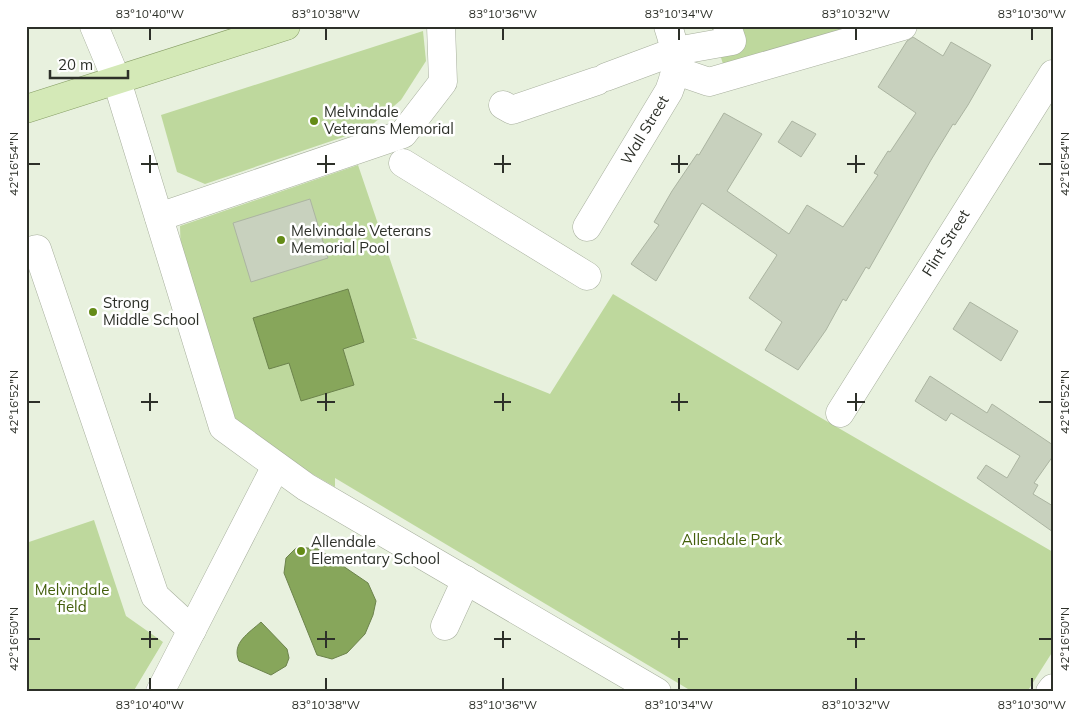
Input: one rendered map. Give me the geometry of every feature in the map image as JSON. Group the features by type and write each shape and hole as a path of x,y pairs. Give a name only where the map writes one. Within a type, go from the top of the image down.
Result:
{"main road":[{"path":"26,109 286,26"}],"street":[{"path":"94,26 117,81 223,428 306,487 657,692"},
{"path":"159,217 402,134 442,82 441,26"},
{"path":"503,105 512,110 601,79 674,49 732,41 727,26"},
{"path":"674,49 709,82 904,26"},
{"name":"Wall Street","path":"587,227 669,91 674,49"},
{"name":"Flint Street","path":"840,412 1053,74"},
{"path":"403,163 588,276"},
{"path":"26,252 37,249 155,596 192,630"},
{"path":"160,692 276,466"},
{"path":"445,626 466,580"},
{"path":"1050,692 1053,688"}],"green space":[{"path":"711,26 866,26 723,64"},
{"path":"423,31 426,61 401,100 367,129 205,184 177,172 161,115"},
{"name":"Allendale Park","path":"358,165 417,339 411,338 550,394 613,294 816,415 1053,552 1053,651 1027,692 693,692 335,478 335,487 233,428 235,419 181,257 180,226"},
{"name":"Melvindale field","path":"94,520 126,616 163,642 133,692 26,692 26,543"}],"shaded area":[{"path":"348,289 364,342 343,349 354,385 301,401 289,363 269,369 253,318"},
{"path":"297,547 318,549 368,583 376,601 373,615 365,634 347,653 332,659 317,655 284,573 286,558"},
{"path":"261,622 287,649 289,658 286,666 271,675 239,661 237,655 237,649 242,639"}],"building":[{"path":"913,37 943,56 951,42 991,65 968,105 955,125 953,124 931,160 869,269 866,267 846,301 843,299 826,330 798,370 765,350 782,322 749,298 777,255 702,203 656,281 631,264 659,225 654,222 672,191 697,154 699,155 724,113 762,134 727,191 789,234 807,205 843,227 878,175 874,173 888,151 890,152 916,113 878,87 907,41"},
{"path":"792,121 816,134 801,157 778,142"},
{"name":"Melvindale Veterans Memorial Pool","path":"310,199 328,258 251,282 233,223"},
{"path":"970,302 1018,331 1001,361 953,329"},
{"path":"930,376 987,413 992,404 1053,445 1053,456 1034,483 1038,485 1033,494 1053,506 1053,532 977,478 986,465 1007,478 1020,456 951,413 946,421 915,401"}],"place":[{"name":"Melvindale Veterans Memorial","path":"314,121"},
{"name":"Melvindale Veterans Memorial Pool","path":"281,240"},
{"name":"Strong Middle School","path":"93,312"},
{"name":"Allendale Elementary School","path":"301,551"}]}
